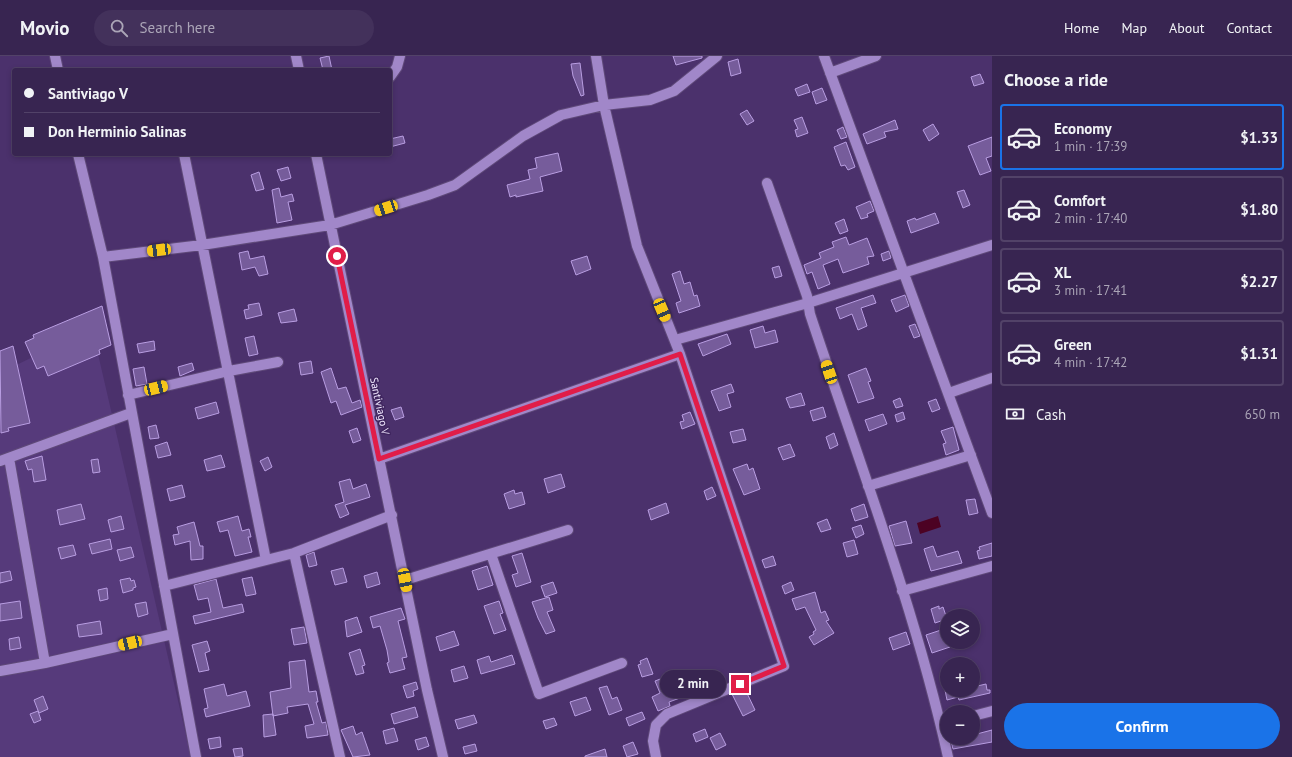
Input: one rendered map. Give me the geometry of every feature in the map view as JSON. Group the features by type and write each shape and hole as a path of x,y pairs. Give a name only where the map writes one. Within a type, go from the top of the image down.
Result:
{"street":[{"path":"55,56 58,68"},
{"path":"296,56 299,68"},
{"path":"392,74 397,67 400,56"},
{"path":"596,56 604,105 637,246 680,354 784,666 667,714 656,725 653,741 656,757"},
{"path":"103,257 202,245 330,225 455,185 523,136 561,116 604,105 650,100 674,91 716,56"},
{"path":"824,56 905,272 992,513"},
{"path":"830,73 876,56"},
{"path":"78,156 103,257 196,757"},
{"path":"184,156 266,560"},
{"name":"Santiviago V","path":"316,156 392,515 427,690 443,757"},
{"path":"767,183 868,486 940,711"},
{"path":"675,340 808,303 992,245"},
{"path":"379,459 680,354"},
{"path":"128,395 229,371 278,362"},
{"path":"949,393 992,378"},
{"path":"45,663 4,460 131,412"},
{"path":"868,486 971,455"},
{"path":"164,586 294,553 392,515"},
{"path":"405,580 568,530"},
{"path":"294,553 340,757"},
{"path":"491,554 538,694 622,663"},
{"path":"902,591 992,566"},
{"path":"0,671 45,663 173,634"},
{"path":"980,714 992,711"},
{"path":"947,745 948,757"}],"shaded area":[{"path":"92,328 191,757 0,757 0,373"},
{"path":"938,516 941,527 920,534 917,523"}],"building":[{"path":"329,56 332,68 322,68 320,58"},
{"path":"673,56 702,56 702,58 676,65"},
{"path":"738,59 741,73 731,76 728,62"},
{"path":"580,63 584,95 581,96 573,76 571,64"},
{"path":"980,74 984,83 974,86 971,77"},
{"path":"807,84 810,92 798,96 795,89"},
{"path":"822,88 827,100 816,104 812,92"},
{"path":"747,110 754,121 747,125 740,114"},
{"path":"802,117 808,133 797,137 795,130 798,129 794,120"},
{"path":"895,120 898,129 884,132 886,137 867,144 863,134"},
{"path":"933,124 939,134 929,141 923,130"},
{"path":"843,127 847,137 841,139 837,130"},
{"path":"403,136 405,143 392,146 392,139"},
{"path":"992,137 992,156 986,158 991,171 980,175 968,146"},
{"path":"846,142 855,167 848,170 845,165 841,166 834,147"},
{"path":"558,153 562,171 540,177 543,191 510,197 507,185 530,179 528,170 537,168 535,158"},
{"path":"288,167 291,178 281,181 277,170"},
{"path":"259,172 264,189 256,191 251,175"},
{"path":"279,188 281,197 292,194 294,201 288,202 292,220 277,223 272,190"},
{"path":"964,190 970,205 963,208 957,192"},
{"path":"870,201 874,211 867,214 868,217 861,219 856,207"},
{"path":"935,213 939,223 911,233 907,221 915,218 916,220"},
{"path":"844,219 848,231 840,234 835,223"},
{"path":"846,237 849,245 867,238 874,256 867,257 869,264 843,273 838,259 823,265 830,284 818,289 812,272 807,274 804,265 821,258 819,253 834,247 832,242"},
{"path":"248,251 250,259 264,256 268,274 259,276 255,267 242,270 239,253"},
{"path":"889,251 891,258 883,261 881,254"},
{"path":"587,256 591,269 576,275 571,261"},
{"path":"779,266 782,276 775,278 772,268"},
{"path":"680,271 684,284 690,282 694,296 697,295 700,306 679,313 676,303 681,301 672,274"},
{"path":"873,295 876,303 861,308 867,326 858,330 852,314 840,319 836,308"},
{"path":"905,295 909,306 896,312 891,300"},
{"path":"259,303 262,315 246,319 244,310 249,309 248,305"},
{"path":"102,306 111,345 99,350 100,354 48,376 44,366 37,369 25,342 34,338 33,335"},
{"path":"294,309 297,321 281,323 278,313"},
{"path":"915,324 920,336 914,338 909,326"},
{"path":"763,326 765,333 775,330 778,342 755,348 750,330"},
{"path":"727,334 731,344 703,356 698,344"},
{"path":"254,336 258,354 249,356 245,338"},
{"path":"154,341 155,350 139,353 137,344"},
{"path":"13,346 30,423 8,428 9,431 1,433 0,351"},
{"path":"311,361 313,373 301,375 299,363"},
{"path":"192,363 194,370 180,376 178,367"},
{"path":"144,367 147,384 136,386 133,369"},
{"path":"331,368 338,389 346,387 352,403 360,400 362,407 341,415 336,401 331,403 321,372"},
{"path":"866,368 871,381 868,382 874,398 858,403 848,375"},
{"path":"731,384 734,392 727,394 731,407 719,411 711,391"},
{"path":"801,393 805,405 790,408 786,398"},
{"path":"900,398 903,406 896,408 893,401"},
{"path":"936,399 940,409 932,412 928,402"},
{"path":"216,402 219,413 198,419 195,408"},
{"path":"401,407 404,417 395,420 391,410"},
{"path":"823,407 826,417 813,421 810,411"},
{"path":"690,412 695,424 682,429 680,422 684,421 682,415"},
{"path":"903,412 905,419 897,422 895,415"},
{"path":"883,414 887,424 869,431 865,420"},
{"path":"156,425 159,438 150,439 148,427"},
{"path":"953,427 959,450 946,455 943,444 946,443 941,431"},
{"path":"357,428 361,440 353,443 349,431"},
{"path":"743,429 746,440 733,443 730,432"},
{"path":"834,433 838,445 830,449 826,437"},
{"path":"167,442 171,455 158,458 155,446"},
{"path":"790,444 795,456 783,460 778,448"},
{"path":"221,455 225,467 207,471 204,460"},
{"path":"42,456 46,480 34,482 32,469 28,470 25,461"},
{"path":"268,457 272,467 265,471 260,461"},
{"path":"98,459 100,472 93,473 91,460"},
{"path":"747,464 749,470 753,468 760,489 744,495 733,469"},
{"path":"561,474 565,487 548,493 544,479"},
{"path":"350,479 353,489 366,484 370,497 345,505 349,514 340,518 335,505 344,502 339,482"},
{"path":"182,485 185,497 170,501 167,489"},
{"path":"712,487 716,496 707,500 704,491"},
{"path":"514,490 515,494 522,492 525,504 509,509 504,494"},
{"path":"975,499 978,513 969,515 966,500"},
{"path":"666,503 669,513 651,520 648,510"},
{"path":"81,504 85,519 60,525 57,510"},
{"path":"864,504 868,517 855,521 851,509"},
{"path":"121,516 124,529 111,532 108,520"},
{"path":"238,516 242,531 249,529 251,537 248,537 252,552 235,556 228,530 220,532 217,522"},
{"path":"827,519 831,529 821,532 817,523"},
{"path":"906,521 912,543 895,546 889,526"},
{"path":"194,522 200,546 203,546 203,559 191,560 190,541 175,545 173,535 179,534 177,527"},
{"path":"861,525 864,534 856,538 852,528"},
{"path":"110,539 112,549 92,554 89,544"},
{"path":"854,540 858,554 847,557 843,543"},
{"path":"992,543 992,556 979,559 977,551 980,550 979,547"},
{"path":"73,545 76,555 61,559 58,548"},
{"path":"933,546 937,557 958,551 962,563 931,571 924,549"},
{"path":"131,547 134,557 120,561 117,550"},
{"path":"314,552 317,565 309,567 306,555"},
{"path":"522,553 531,582 516,587 512,575 518,573 512,556"},
{"path":"773,556 776,565 765,568 762,560"},
{"path":"487,566 493,585 478,590 472,571"},
{"path":"343,568 347,582 335,585 331,571"},
{"path":"10,571 12,580 0,583 0,573"},
{"path":"377,572 380,584 367,588 364,576"},
{"path":"252,577 256,594 246,596 242,579"},
{"path":"130,578 131,581 134,580 136,587 133,588 133,590 123,593 120,580"},
{"path":"216,579 223,608 242,604 244,612 195,624 193,616 211,612 208,598 198,600 194,585"},
{"path":"553,582 557,593 545,597 541,586"},
{"path":"791,582 794,590 785,594 782,586"},
{"path":"107,588 108,599 100,601 98,590"},
{"path":"815,592 821,613 825,611 829,620 826,621 834,633 814,645 809,637 814,634 813,632 816,630 805,607 796,610 792,599"},
{"path":"549,597 553,610 547,612 555,631 546,634 532,602"},
{"path":"20,601 22,618 0,621 0,604"},
{"path":"499,601 503,613 500,614 506,630 494,634 484,606"},
{"path":"146,602 148,614 138,617 135,604"},
{"path":"939,606 939,609 943,607 944,609 940,609 940,621 935,623 931,609"},
{"path":"401,608 405,619 398,621 407,657 402,658 405,669 390,673 387,663 389,662 387,650 380,626 373,628 370,617"},
{"path":"357,617 362,632 347,637 345,621"},
{"path":"100,621 102,634 79,637 77,625"},
{"path":"304,627 307,643 294,645 291,629"},
{"path":"940,630 940,649 944,649 932,653 926,635"},
{"path":"454,631 459,645 440,651 436,637"},
{"path":"906,632 910,644 893,650 889,638"},
{"path":"19,637 21,648 10,650 9,639"},
{"path":"207,641 210,651 205,653 209,670 199,672 192,645"},
{"path":"360,649 365,665 362,666 364,673 356,675 349,653"},
{"path":"512,655 515,664 481,674 477,660 489,656 491,662"},
{"path":"647,658 653,674 642,677 638,665 641,664 640,661"},
{"path":"305,660 309,692 316,691 318,702 316,702 322,723 326,722 328,735 307,738 305,726 314,724 308,704 287,707 288,713 273,716 270,692 291,688 289,662"},
{"path":"464,666 468,678 454,682 451,670"},
{"path":"671,675 674,684 685,679 691,694 669,702 670,706 658,711 652,697 660,693 655,681"},
{"path":"416,682 418,689 413,691 414,696 407,698 403,686"},
{"path":"224,684 227,696 246,691 250,706 206,717 204,709 208,708 204,689"},
{"path":"986,684 987,690 990,690 990,693 980,695 980,685"},
{"path":"607,686 612,699 617,697 622,710 609,715 599,688"},
{"path":"745,689 755,710 743,716 732,694"},
{"path":"43,696 48,709 39,713 34,700"},
{"path":"586,697 591,710 575,716 570,702"},
{"path":"946,697 958,697 947,700"},
{"path":"958,697 972,697 959,700"},
{"path":"415,707 418,717 394,724 391,714"},
{"path":"38,711 41,720 34,723 30,714"},
{"path":"642,712 645,719 629,726 626,718"},
{"path":"273,714 276,735 264,737 263,715"},
{"path":"474,715 477,723 458,729 455,720"},
{"path":"554,718 557,725 546,729 543,721"},
{"path":"353,726 356,735 362,732 370,755 353,757 341,730"},
{"path":"394,728 398,741 386,744 383,731"},
{"path":"705,729 708,737 696,742 693,734"},
{"path":"992,730 992,742 980,744 980,733"},
{"path":"720,733 726,745 716,750 710,738"},
{"path":"220,737 221,747 210,749 208,739"},
{"path":"426,737 429,746 418,750 415,740"},
{"path":"633,742 638,754 627,757 623,746"},
{"path":"475,744 477,751 465,754 463,747"},
{"path":"952,745 975,745 953,749"},
{"path":"242,748 243,756 235,757 233,749"},
{"path":"605,749 607,757 585,757 585,756"}],"route":[{"path":"337,256 379,459 680,354 784,666 740,684"}]}
